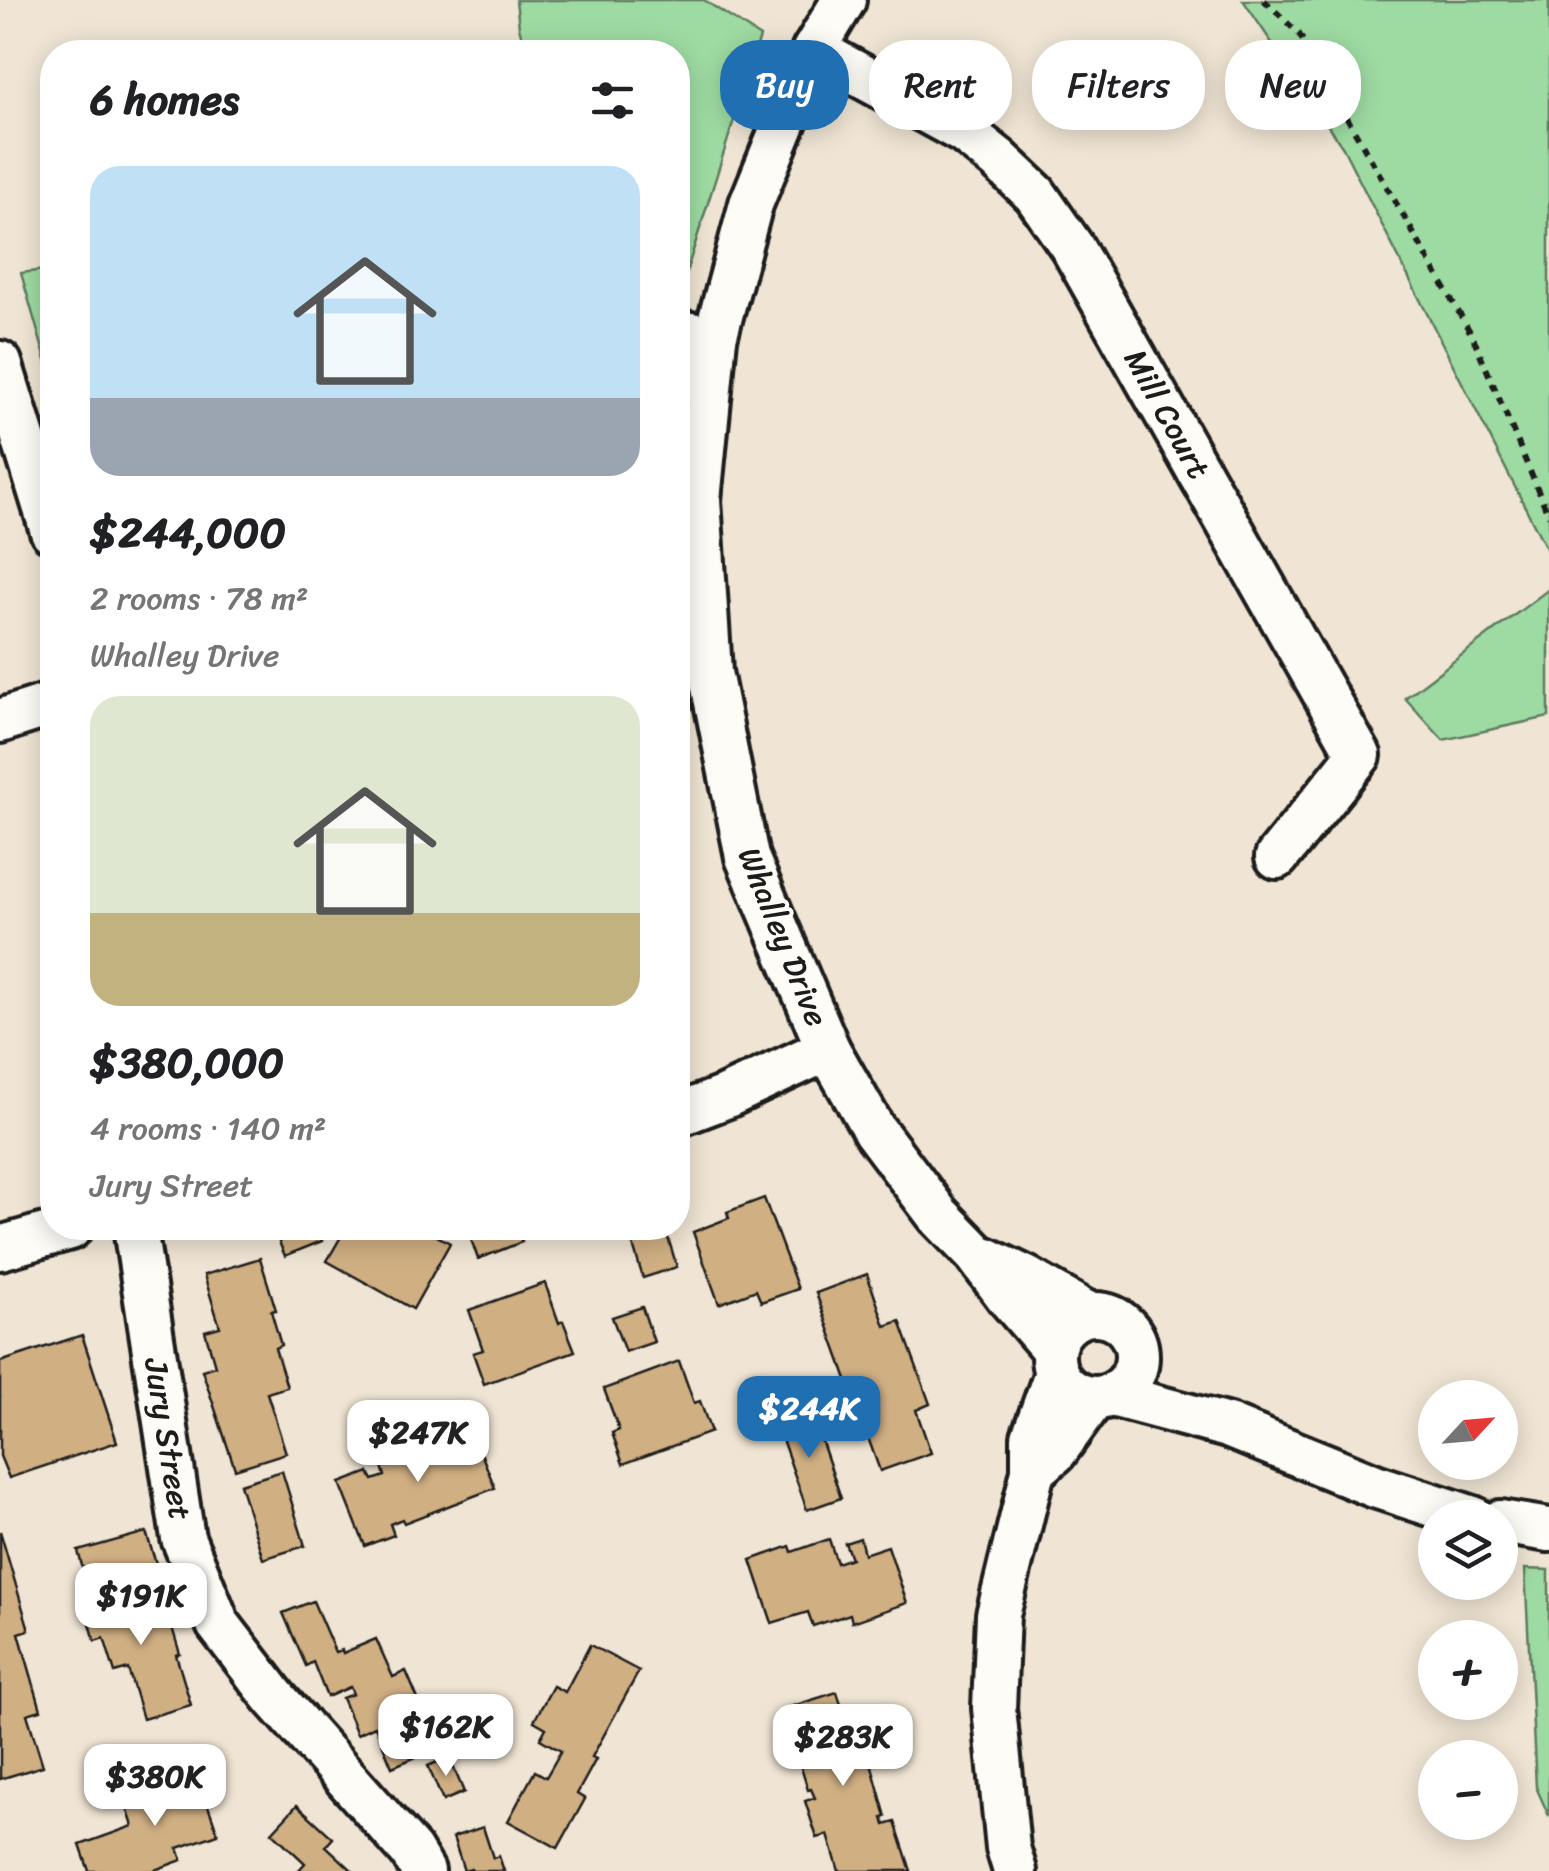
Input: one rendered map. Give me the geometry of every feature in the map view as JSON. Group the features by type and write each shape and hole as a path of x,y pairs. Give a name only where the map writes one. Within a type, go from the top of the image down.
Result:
{"street":[{"name":"Whalley Drive","path":"820,40 844,0"},
{"name":"Mill Court","path":"849,69 964,132 1035,194 1072,248 1359,755 1278,856"},
{"name":"Whalley Drive","path":"781,130 696,335 699,500 710,672 747,856 828,1049 874,1130 938,1215 976,1254 1055,1361"},
{"path":"0,363 40,492"},
{"path":"0,721 40,708"},
{"path":"690,1110 828,1049"},
{"path":"0,1248 40,1237"},
{"name":"Jury Street","path":"137,1240 183,1538 218,1624 274,1697 410,1851 423,1871"},
{"name":"Whalley Drive","path":"976,1254 1088,1314"},
{"path":"1014,1871 1008,1848 994,1708 998,1616 1034,1471 1033,1437 1055,1361 1057,1337 1075,1318 1102,1314 1114,1318 1126,1326 1138,1350 1138,1362 1129,1382 1103,1396 1034,1471"},
{"path":"1138,1350 1228,1426"},
{"path":"1055,1361 1072,1391 1228,1426 1418,1500"},
{"path":"1518,1525 1549,1530"}],"path":[{"path":"1264,0 1300,34 1473,337 1549,516"}],"green space":[{"path":"516,0 704,0 760,37 720,40 720,130 731,130 690,260 690,40 523,40"},
{"path":"1243,0 1549,0 1549,554 1331,130 1361,130 1361,40 1270,40"},
{"path":"40,271 40,339 21,273"},
{"path":"1549,589 1549,717 1443,740 1405,698"},
{"path":"1525,1569 1549,1570 1549,1816 1536,1787"}],"building":[{"path":"764,1198 798,1289 761,1302 756,1290 719,1304 693,1232 729,1218 727,1212"},
{"path":"278,1240 322,1241 285,1256"},
{"path":"339,1240 450,1243 413,1309 327,1261"},
{"path":"471,1240 521,1240 522,1242 478,1259"},
{"path":"632,1240 669,1240 677,1267 643,1278"},
{"path":"260,1258 276,1310 271,1311 281,1345 275,1348 287,1387 267,1393 286,1453 235,1469 202,1370 215,1366 205,1331 220,1327 204,1275"},
{"path":"867,1274 885,1326 900,1321 930,1404 916,1410 931,1453 880,1471 816,1293"},
{"path":"545,1283 559,1323 563,1321 575,1351 484,1384 473,1353 483,1350 469,1310"},
{"path":"642,1307 654,1342 625,1352 612,1317"},
{"path":"82,1335 117,1442 9,1478 0,1456 0,1362"},
{"path":"679,1361 694,1403 700,1401 711,1432 623,1464 612,1433 619,1430 604,1389"},
{"path":"812,1413 841,1498 807,1510 777,1425"},
{"path":"471,1428 495,1488 404,1523 402,1519 390,1524 394,1535 365,1546 340,1483 369,1472 373,1480 385,1476 381,1463"},
{"path":"282,1471 305,1546 263,1559 240,1484"},
{"path":"0,1531 29,1630 19,1633 41,1710 27,1714 43,1766 0,1779"},
{"path":"146,1532 158,1570 89,1591 78,1551"},
{"path":"860,1538 864,1554 888,1546 907,1603 852,1622 850,1614 813,1626 808,1612 772,1623 751,1560 790,1546 792,1552 829,1539 837,1563 851,1558 845,1543"},
{"path":"149,1583 159,1620 169,1617 191,1705 143,1719 128,1669 115,1673 104,1638 95,1641 84,1602"},
{"path":"313,1601 335,1652 343,1653 376,1639 393,1677 406,1671 423,1711 438,1704 447,1725 434,1731 440,1747 392,1767 375,1726 357,1734 342,1698 353,1694 350,1687 327,1697 313,1662 306,1666 283,1613"},
{"path":"590,1645 639,1671 592,1757 596,1759 577,1794 585,1799 558,1848 508,1821 535,1771 546,1777 561,1751 540,1739 546,1728 534,1721 553,1686 565,1692"},
{"path":"837,1692 854,1745 865,1741 885,1825 895,1822 911,1871 839,1871 828,1835 817,1838 805,1801 815,1798 808,1790 783,1709"},
{"path":"449,1757 464,1792 443,1801 428,1766"},
{"path":"195,1769 218,1834 178,1848 182,1860 152,1871 89,1871 80,1845 133,1826 125,1802 156,1791 154,1784"},
{"path":"297,1805 333,1838 326,1846 353,1871 298,1871 305,1863 272,1832"},
{"path":"483,1827 493,1858 499,1856 504,1871 464,1871 453,1837"}]}
